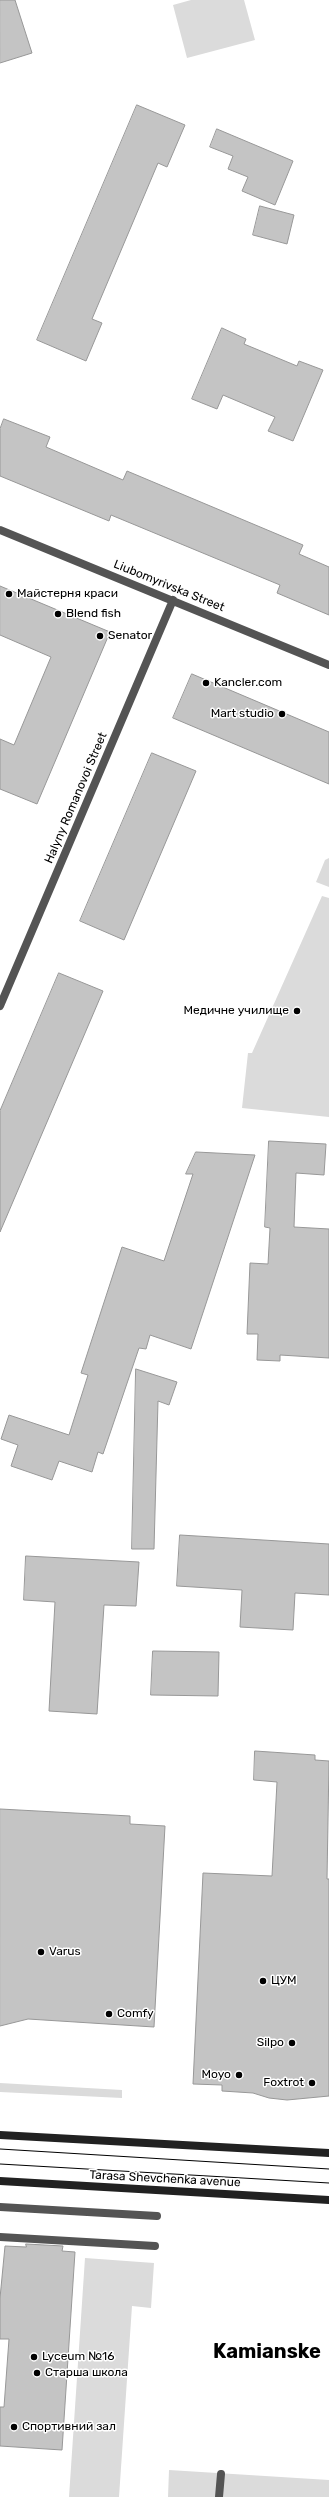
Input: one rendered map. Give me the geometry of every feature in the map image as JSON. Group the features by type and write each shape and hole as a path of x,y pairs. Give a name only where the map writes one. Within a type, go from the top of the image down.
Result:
{"main road":[{"path":"0,2135 329,2153"},
{"name":"Tarasa Shevchenka avenue","path":"0,2181 329,2200"}],"street":[{"name":"Liubomyrivska Street","path":"0,530 173,600 329,666"},
{"name":"Halyny Romanovoi Street","path":"0,1006 173,600"},
{"path":"0,2207 157,2216"},
{"path":"0,2237 155,2246"},
{"path":"219,2497 221,2474"}],"shaded area":[{"path":"191,0 244,0 255,40 187,58 173,5"},
{"path":"329,858 329,887 316,882 325,860"},
{"path":"322,896 329,898 329,1117 242,1108 248,1053 252,1053"},
{"path":"0,2083 122,2090 122,2098 0,2092"},
{"path":"85,2258 154,2263 151,2308 132,2306 119,2497 69,2497"},
{"path":"169,2470 329,2480 329,2497 168,2497"}],"building":[{"path":"0,0 15,0 32,53 0,63"},
{"path":"137,105 185,125 167,167 158,163 92,319 102,323 86,361 37,340"},
{"path":"217,129 293,161 275,205 242,191 248,177 228,169 233,156 210,147"},
{"path":"260,206 294,215 287,244 253,235"},
{"path":"222,328 246,339 244,344 297,366 299,361 323,370 293,441 268,431 275,417 223,395 217,409 192,399"},
{"path":"4,419 50,437 46,447 123,480 127,471 303,545 299,554 329,567 329,615 277,593 280,585 111,515 109,521 0,476 0,429"},
{"path":"0,586 110,632 37,804 0,789 0,739 14,745 51,657 0,635"},
{"path":"192,674 329,732 329,784 173,718"},
{"path":"152,753 196,771 124,940 80,921"},
{"path":"59,973 103,991 0,1232 0,1111"},
{"path":"269,1141 326,1144 324,1175 296,1173 294,1227 329,1229 329,1358 280,1355 280,1361 257,1360 258,1334 247,1334 250,1263 268,1264 270,1228 265,1227"},
{"path":"196,1152 255,1155 191,1349 150,1335 146,1349 139,1348 103,1454 98,1452 92,1472 59,1461 52,1480 11,1466 18,1445 1,1439 9,1415 69,1435 88,1375 81,1373 122,1247 164,1261 193,1174 186,1174"},
{"path":"136,1369 177,1382 169,1405 158,1401 154,1549 132,1549"},
{"path":"180,1535 329,1544 329,1595 295,1593 293,1630 240,1627 242,1590 177,1586"},
{"path":"26,1556 139,1562 136,1606 104,1605 97,1714 49,1711 55,1602 24,1600"},
{"path":"153,1651 219,1652 218,1696 151,1695"},
{"name":"ЦУМ","path":"255,1751 315,1755 315,1760 329,1761 327,1879 329,1879 329,2096 287,2100 269,2098 253,2093 222,2091 222,2085 193,2084 203,1873 272,1876 277,1782 254,1780"},
{"path":"0,1809 130,1816 130,1824 165,1826 154,2027 28,2019 0,2026"},
{"name":"Lyceum №16","path":"26,2244 63,2246 62,2251 75,2252 62,2450 0,2446 0,2407 4,2407 9,2339 0,2339 0,2298 5,2246 26,2247"}],"tram line":[{"path":"0,2149 329,2169"},
{"path":"0,2164 329,2183"}],"place":[{"name":"Майстерня краси","path":"9,594"},
{"name":"Blend fish","path":"58,614"},
{"name":"Senator","path":"100,636"},
{"name":"Kancler.com","path":"206,683"},
{"name":"Mart studio","path":"282,714"},
{"name":"Медичне училище","path":"297,1011"},
{"name":"Varus","path":"41,1952"},
{"name":"ЦУМ","path":"263,1981"},
{"name":"Comfy","path":"109,2014"},
{"name":"Silpo","path":"292,2043"},
{"name":"Moyo","path":"239,2075"},
{"name":"Foxtrot","path":"312,2083"},
{"name":"Lyceum №16","path":"34,2357"},
{"name":"Старша школа","path":"37,2373"},
{"name":"Спортивний зал","path":"14,2427"}],"district":[{"name":"Kamianske","path":"267,2352"}]}
